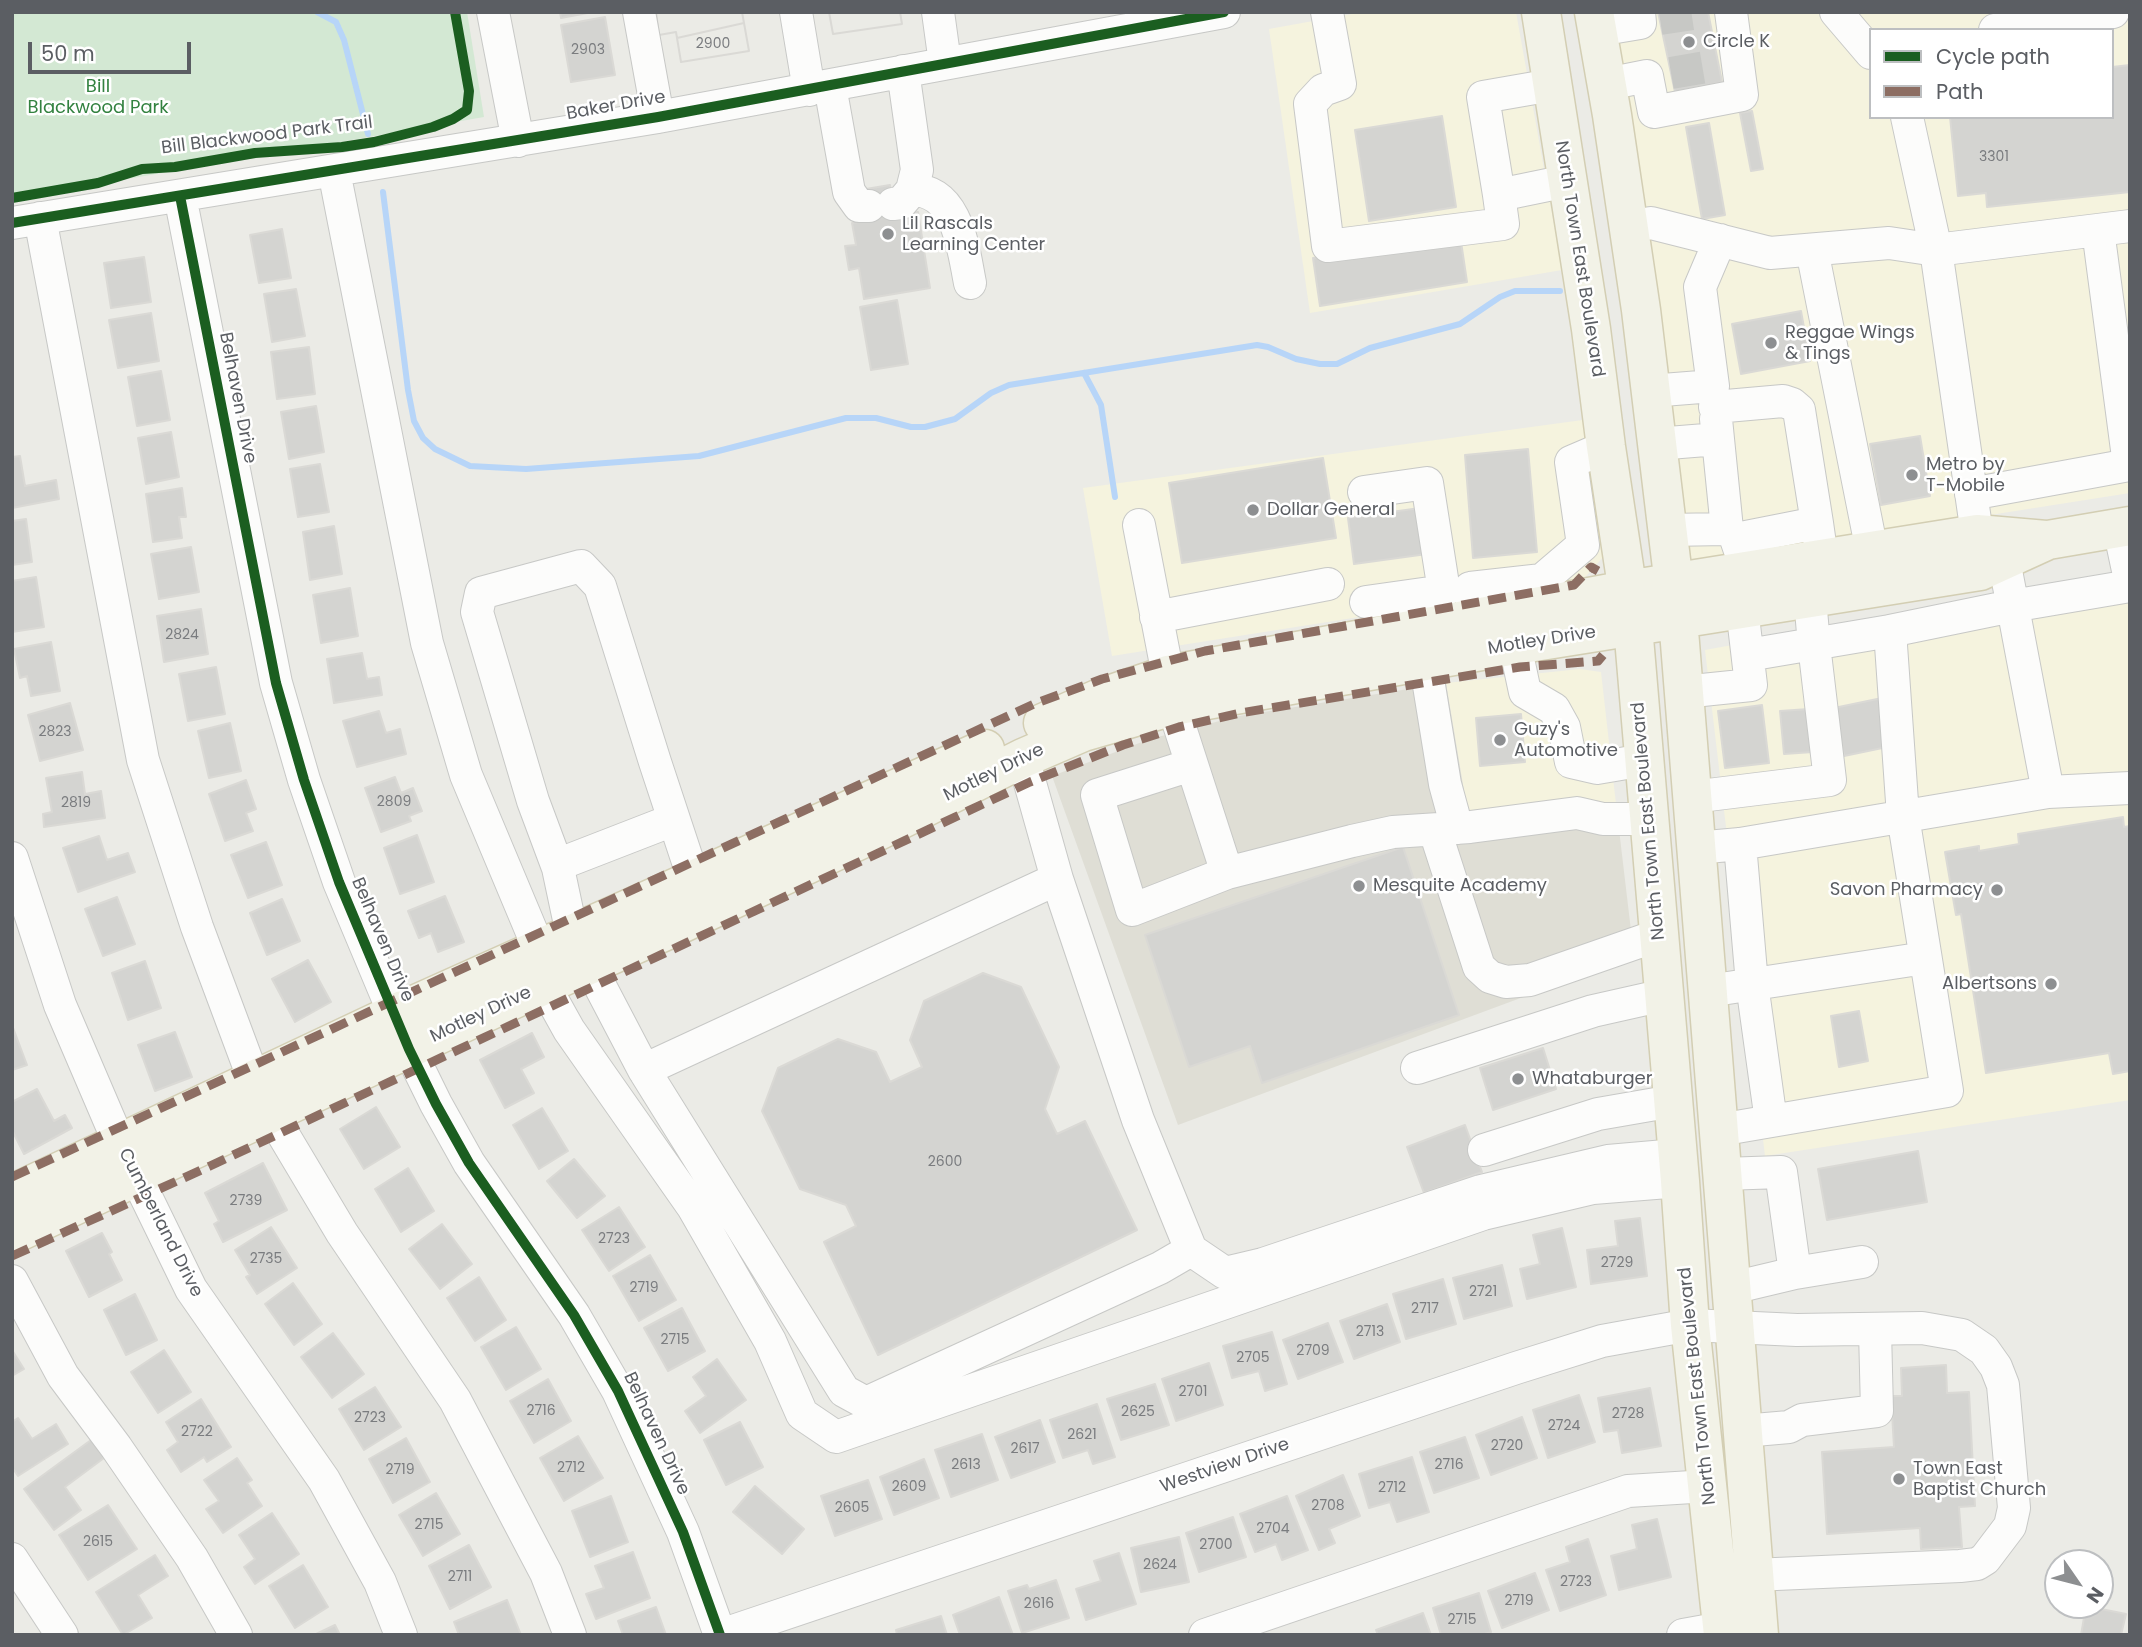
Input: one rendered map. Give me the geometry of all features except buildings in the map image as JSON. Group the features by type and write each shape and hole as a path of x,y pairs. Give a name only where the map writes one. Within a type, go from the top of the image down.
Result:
{"main road":[{"name":"North Town East Boulevard","path":"1541,12 1591,329 1630,608 1690,1325 1717,1577 1741,1630"},
{"path":"1596,21 1629,227 1684,692 1754,1573 1741,1630"},
{"name":"Motley Drive","path":"1675,601 1736,546 1819,541 1872,551 1977,534 2048,540 2124,527"},
{"name":"Motley Drive","path":"1411,630 1515,645 1630,608 1675,601 1742,608 1980,571 2048,540"},
{"name":"Motley Drive","path":"12,1194 128,1161 271,1114 409,1049 694,880 1100,698 1170,691 1411,630 1463,599 1630,608"},
{"name":"Motley Drive","path":"12,1236 254,1080 394,1014 561,959 866,836 1023,758 1170,691"},
{"path":"1664,995 1707,991"}],"street":[{"path":"493,12 518,141"},
{"path":"639,12 658,117"},
{"path":"796,12 849,192 859,206 924,190 935,195 960,229 970,283"},
{"path":"938,12 945,64"},
{"name":"Baker Drive","path":"26,220 518,141 820,88 945,64 1084,25 1224,12"},
{"path":"1327,12 1340,84 1323,90 1310,104 1328,246 1503,224 1483,97 1552,85"},
{"path":"1607,84 1659,75 1654,112 1742,95 1728,64 1731,12"},
{"path":"1836,12 1869,51"},
{"path":"2012,28 2113,12"},
{"path":"1596,21 1646,18"},
{"path":"891,200 917,170 903,71"},
{"path":"1907,119 1936,250 1977,534"},
{"path":"334,170 427,643 466,775 561,959 644,1070 844,1391 866,1404 1160,1268 1191,1250"},
{"path":"1499,195 1567,181"},
{"name":"Belhaven Drive","path":"180,195 276,683 304,780 339,882 409,1049 469,1163 574,1315 618,1391 683,1532 721,1635"},
{"path":"26,220 143,760 197,927 254,1080"},
{"path":"1629,227 1651,223 1770,253 1889,243 1936,250 2130,226"},
{"path":"1971,494 2130,466 2098,230"},
{"path":"1666,530 1736,546 1718,439 1700,287 1720,240"},
{"path":"1812,250 1872,551"},
{"path":"1650,391 1783,401 1799,410 1819,541"},
{"path":"1656,444 1718,439"},
{"path":"1364,492 1427,482 1463,599 1542,580 1583,545 1571,462 1606,447"},
{"path":"1139,525 1170,691 1227,873"},
{"path":"2124,527 2130,580"},
{"path":"2004,560 2048,792"},
{"path":"694,880 600,586 580,566 481,593 477,612 533,801 557,865 561,959 569,1030 693,1207 770,1341 802,1414 836,1437 1483,1214 1678,1168"},
{"path":"1156,617 1328,584"},
{"path":"1748,655 2130,586"},
{"path":"1810,598 1833,828"},
{"path":"1366,602 1411,630 1445,784 1446,829 1479,967 1490,977 1506,982 1530,980 1659,935"},
{"path":"1684,692 1751,685 1742,608"},
{"path":"1719,1130 1947,1091 1903,816 1890,631"},
{"path":"1515,645 1525,692 1554,709 1564,727 1571,762 1597,768 1644,760"},
{"path":"1023,758 1057,879 1138,1120 1191,1250 1225,1273 1264,1264 1481,1191 1608,1161 1678,1168"},
{"path":"1191,765 1097,794 1132,910 1227,873 1393,832 1446,829 1577,813 1603,819 1649,820"},
{"path":"1692,797 1830,780"},
{"path":"1696,848 1740,844 2048,792 2130,788"},
{"path":"557,865 673,820"},
{"path":"1740,844 1752,984 1771,1121"},
{"name":"Cumberland Drive","path":"12,858 60,1005 128,1161 191,1289 324,1480 380,1582 401,1635"},
{"path":"644,1070 1057,879"},
{"path":"1707,991 1925,958"},
{"path":"1417,1068 1593,1011 1664,995"},
{"path":"1484,1150 1598,1114 1673,1101"},
{"path":"271,1114 342,1233 455,1400 546,1573 570,1635"},
{"path":"1723,1174 1781,1172 1795,1273"},
{"path":"1732,1288 1795,1273 1862,1262"},
{"path":"12,1281 63,1376 116,1447 192,1558 236,1635"},
{"name":"Westview Drive","path":"721,1635 1602,1341 1690,1325 1797,1330 1922,1328 1962,1335 1984,1350 1996,1367 2003,1385 2014,1508 2010,1526 1991,1552 1977,1564 1754,1573 1717,1577"},
{"path":"1743,1431 1789,1427 1802,1420 1877,1411 1875,1329"},
{"path":"1205,1635 1628,1491 1708,1486"},
{"path":"12,1559 62,1635"},
{"path":"1684,1635 1741,1630"}],"shaded area":[{"path":"1363,12 1516,12 1562,270 1310,313 1269,29"},
{"path":"1605,12 2130,12 2130,493 1678,564"},
{"path":"1590,419 1604,556 1581,582 1112,656 1083,488"},
{"path":"2130,572 2130,1100 1765,1156 1705,650"},
{"path":"1580,669 1601,672 1616,804 1468,816 1446,683"},
{"name":"Mesquite Academy","path":"1446,683 1468,815 1616,804 1634,956 1178,1125 1052,776 1150,739 1239,716"}],"green space":[{"name":"Bill Blackwood Park","path":"12,12 467,12 484,117 12,199"}],"waterway":[{"path":"317,12 336,22 344,40 368,134"},
{"path":"383,192 414,421 423,438 435,449 470,466 526,469 699,456 846,418 876,418 911,427 925,427 955,419 991,393 1009,385 1257,345 1296,359 1337,364 1370,348 1460,324 1500,297 1515,291 1560,291"},
{"path":"1084,373 1101,405 1115,497"}],"tunnel":[{"path":"1660,19 1706,12"},
{"path":"1671,73 1718,65"}],"marked path":[{"path":"12,1177 1034,704 1102,679 1205,651 1574,585 1591,567 1598,571"},
{"path":"12,1256 1030,782 1123,745 1179,727 1240,713 1520,667 1598,661 1603,655"}],"cycle path":[{"path":"455,12 469,91 467,110"},
{"path":"12,223 658,117 1224,12"},
{"name":"Bill Blackwood Park Trail","path":"12,198 98,183 142,169 175,167 255,153 374,142 433,127 467,110"},
{"path":"180,196 276,683 304,780 339,882 409,1049 436,1104 469,1163 574,1315 618,1391 683,1532 720,1635"}],"place":[{"name":"Circle K","path":"1689,42"},
{"name":"Lil Rascals Learning Center","path":"888,234"},
{"name":"Reggae Wings & Tings","path":"1771,343"},
{"name":"Metro by T-Mobile","path":"1912,475"},
{"name":"Dollar General","path":"1253,510"},
{"name":"Guzy's Automotive","path":"1500,740"},
{"name":"Mesquite Academy","path":"1359,886"},
{"name":"Savon Pharmacy","path":"1997,890"},
{"name":"Albertsons","path":"2051,984"},
{"name":"Whataburger","path":"1518,1079"},
{"name":"Town East Baptist Church","path":"1899,1479"}]}
